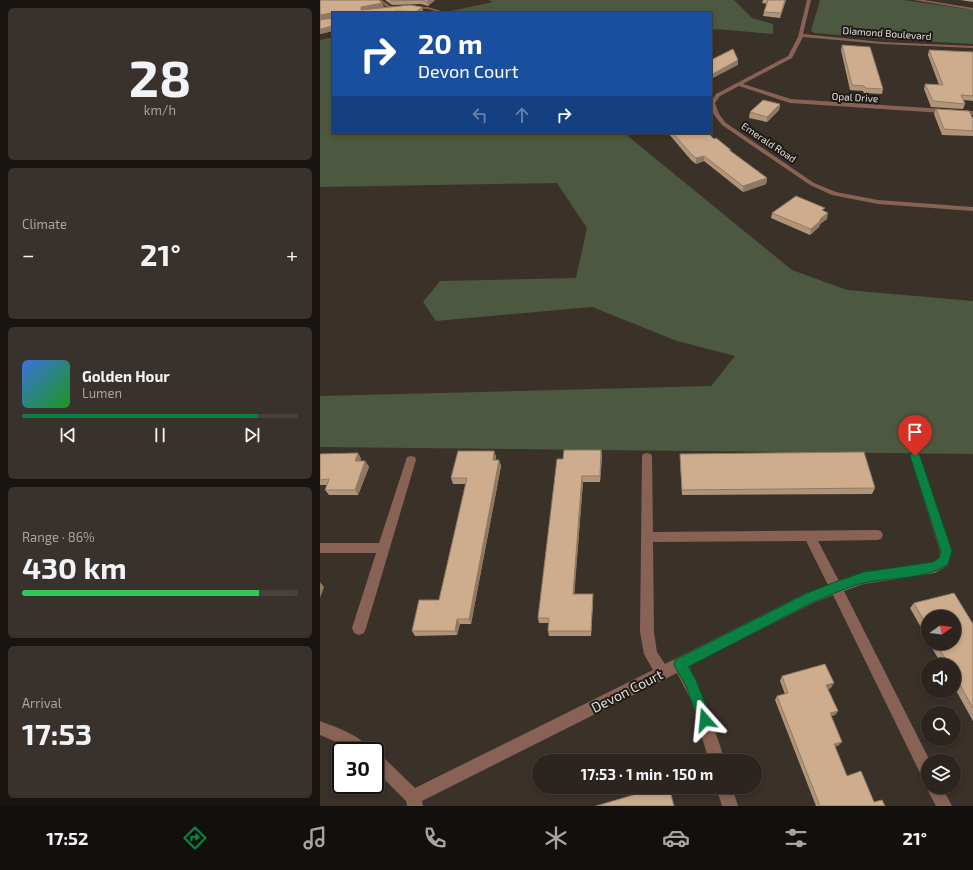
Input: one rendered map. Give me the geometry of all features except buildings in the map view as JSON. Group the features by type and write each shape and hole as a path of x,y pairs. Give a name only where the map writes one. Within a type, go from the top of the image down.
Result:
{"street":[{"path":"379,0 396,7"},
{"name":"Emerald Road","path":"809,0 801,35 795,51 790,57 718,95 712,103 713,109 724,124 812,184 834,194 864,200 973,209"},
{"path":"916,0 973,9"},
{"path":"380,10 396,7 420,7 439,11"},
{"name":"Diamond Boulevard","path":"801,35 882,43 973,47"},
{"name":"Opal Drive","path":"739,84 777,98 796,102 973,113"},
{"name":"Devon Court","path":"414,802 811,597 864,578 935,567 944,561 946,551 915,456"},
{"path":"647,457 647,632 651,654 662,673"},
{"path":"359,628 411,460"},
{"path":"646,537 877,535"},
{"path":"810,536 921,760"},
{"path":"320,548 384,548"},
{"path":"680,665 691,682 701,707 715,754"},
{"path":"320,728 350,742"},
{"path":"384,769 414,802"},
{"path":"726,794 730,806"},
{"path":"938,794 944,806"}],"green space":[{"path":"489,0 734,0 752,18 773,24 773,34 716,29 712,31 712,12 446,12 493,2"},
{"path":"820,0 903,0 973,10 973,44 882,39 815,33 811,31"},
{"path":"332,37 332,134 625,134 792,270 847,290 973,301 973,454 320,447 320,396 711,386 735,356 677,341 592,307 436,321 423,302 440,281 576,278 587,228 557,183 320,187 320,40"}],"route":[{"path":"705,720 691,682 680,665 733,636 786,611 811,597 864,578 935,567 944,561 946,551 915,456"}]}
